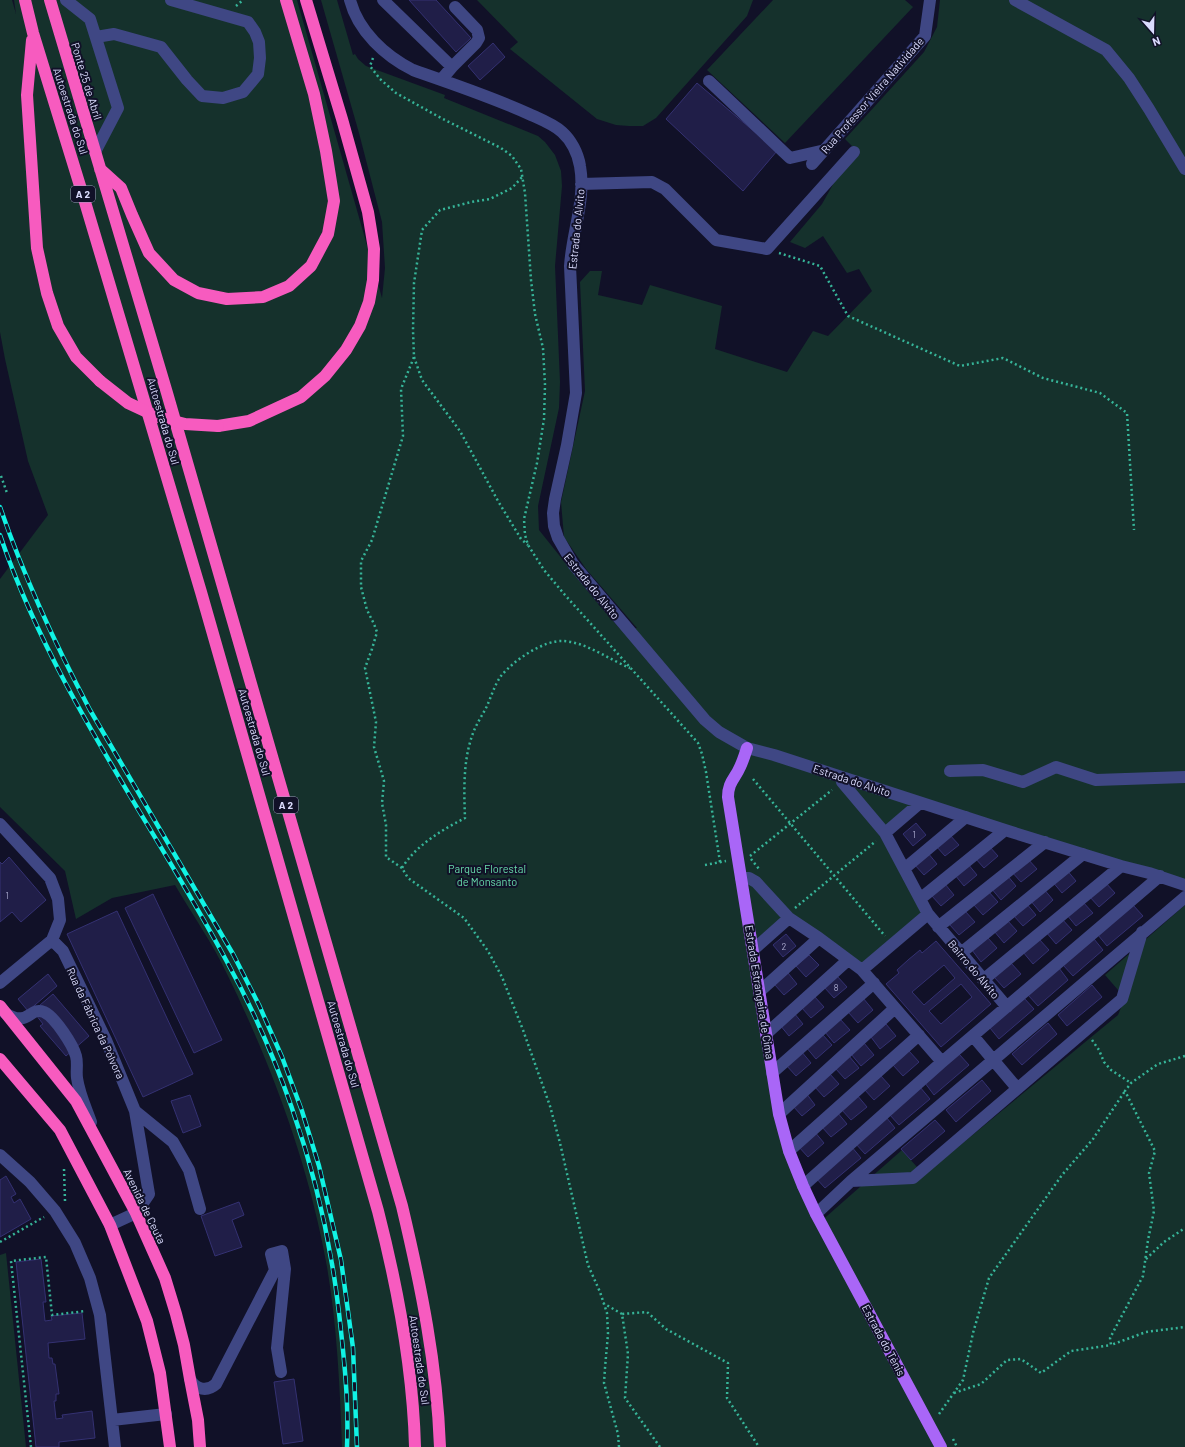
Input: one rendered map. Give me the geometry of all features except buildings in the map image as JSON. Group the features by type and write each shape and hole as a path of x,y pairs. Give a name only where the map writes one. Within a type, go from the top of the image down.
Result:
{"highway":[{"name":"A 2","path":"25,0 32,33"},
{"name":"Ponte 25 de Abril","path":"50,0 100,169"},
{"path":"100,169 121,188 149,253 174,280 198,293 228,299 263,297 289,286 311,266 328,234 334,201 326,151 314,94 286,0"},
{"path":"32,33 27,95 37,248 47,293 58,326 76,357 100,381 128,403 158,417 185,424 218,426 249,421 301,397 325,376 346,350 360,326 369,302 373,280 374,249 368,212 342,118 306,0"},
{"name":"Autoestrada do Sul","path":"32,33 86,202 201,592 378,1211 398,1298 409,1360 416,1447"},
{"name":"Autoestrada do Sul","path":"100,169 250,679 400,1200 423,1297 436,1392 440,1447"},
{"name":"Avenida de Ceuta","path":"2,1010 76,1101 136,1214 165,1278 184,1345 198,1420 200,1447"},
{"path":"0,1059 60,1130 110,1225 147,1321 160,1373 170,1447"}],"main road":[{"name":"Estrada Estrangeira de Cima","path":"747,748 740,767 730,782 728,791 772,1073 779,1114 789,1150 803,1186 825,1232"},
{"name":"Estrada do Ténis","path":"825,1232 941,1447"}],"street":[{"path":"66,0 90,19 118,108 95,152"},
{"path":"96,37 114,34 161,47 187,80 202,96 223,98 242,92 258,74 260,58 259,42 255,32 248,22 172,0"},
{"name":"Estrada do Alvito","path":"350,0 357,17 376,44 398,62 412,70 514,107 556,127 568,138 576,153 580,165 581,184 570,266 576,393 567,445 555,499 553,513 554,526 558,538 573,564 705,720 719,732 747,748 774,755 842,780 1121,866 1160,876 1185,885"},
{"path":"383,0 452,67"},
{"name":"Rua Professor Vieira Natividade","path":"812,164 925,36 930,0"},
{"path":"1015,0 1106,50 1129,78 1185,169"},
{"path":"442,80 479,38 477,30 454,7"},
{"path":"709,81 790,158 825,150"},
{"path":"581,184 652,182 665,189 716,240 767,249 854,152"},
{"path":"950,770 983,770 1023,782 1056,767 1096,780 1185,777"},
{"name":"Bairro do Alvito","path":"803,1186 942,1062 1007,1007 928,914 885,833 842,780"},
{"path":"885,833 920,803"},
{"path":"904,869 966,818"},
{"path":"0,824 50,878 58,900 60,920 52,940 0,983"},
{"path":"920,899 1005,830"},
{"path":"938,927 1045,842"},
{"path":"961,953 1083,854"},
{"path":"984,980 1121,866"},
{"path":"1007,1007 1160,876"},
{"path":"741,878 749,878 756,882 818,938 862,970 942,1062"},
{"path":"816,1214 851,1181 1185,897"},
{"path":"753,950 791,914"},
{"path":"862,970 928,914"},
{"path":"851,1181 913,1178 1084,1032 1122,999 1142,932"},
{"path":"760,991 818,938"},
{"name":"Rua da Fábrica da Pólvora","path":"52,940 63,951 106,1040 135,1111 149,1194 136,1214"},
{"path":"766,1034 848,960"},
{"path":"772,1073 874,983"},
{"path":"779,1114 895,1008"},
{"path":"2,1010 12,1017 19,1019 25,1018 36,1011 42,1012 50,1017 68,1038 76,1057 77,1078 95,1136"},
{"path":"789,1150 919,1035"},
{"path":"973,1036 1017,1088"},
{"path":"135,1111 173,1142 189,1170 200,1209"},
{"path":"0,1155 30,1182 55,1211 75,1243 83,1260 90,1278 100,1315 115,1447"},
{"path":"110,1225 136,1214"},
{"path":"190,1379 196,1387 202,1389 212,1388 216,1384 274,1270 271,1254 282,1251 285,1269 277,1348 281,1372"},
{"path":"112,1420 166,1414"}],"path":[{"path":"523,175 512,188 490,199 440,210 422,230 414,282 413,330 414,357 422,380 460,430 498,501 521,539 528,545"},
{"path":"767,249 820,266 848,316 960,366 1003,358 1043,378 1100,393 1127,413 1134,530"},
{"path":"414,357 401,389 403,436 372,540 362,561 361,587 367,610 377,632 365,668 376,722 374,747 384,781 382,803 386,825 386,857 402,868 408,878 464,918 488,951 502,977 523,1030 550,1106 588,1265 606,1313 608,1334 604,1368 604,1383 618,1434 619,1447"},
{"path":"1,476 7,493"},
{"path":"402,868 408,858 441,831 466,818 464,786 466,763 472,736 500,676 518,660 546,644 564,641 596,652 630,668"},
{"path":"753,779 892,945"},
{"path":"749,856 842,780"},
{"path":"791,914 885,833"},
{"path":"705,865 720,862"},
{"path":"1084,1032 1099,1050 1104,1062 1111,1070 1131,1083"},
{"path":"939,1414 963,1380 972,1333 989,1278 1062,1175 1093,1140 1131,1083 1158,1064 1185,1056"},
{"path":"1112,1345 1110,1338 1143,1276 1154,1211 1149,1173 1155,1151 1125,1091"},
{"path":"64,1169 65,1201"},
{"path":"0,1242 45,1215"},
{"path":"1145,1259 1164,1242 1185,1228"},
{"path":"30,1447 11,1261 46,1257 52,1315 89,1311"},
{"path":"603,1304 622,1314 647,1312 666,1329 728,1363 727,1398 759,1447"},
{"path":"622,1314 628,1354 625,1398 660,1447"},
{"path":"954,1393 981,1384 1007,1360 1021,1360 1041,1373 1071,1351 1112,1345 1146,1332 1185,1327"}],"green space":[{"name":"Parque Florestal de Monsanto","path":"0,0 12,0 16,14 14,0 297,0 382,298 385,268 382,222 359,133 321,0 337,0 353,55 355,54 366,66 445,95 444,98 538,136 545,142 555,155 561,171 562,186 555,266 560,382 559,408 538,506 539,530 620,629 637,628 586,569 564,537 561,502 585,391 580,282 590,271 602,271 598,295 642,305 650,285 722,306 715,349 787,372 813,331 828,336 872,291 859,269 847,273 823,236 805,248 790,242 822,204 836,179 860,154 845,139 924,52 937,27 940,0 1185,0 1185,883 924,799 889,829 932,911 864,970 790,914 758,941 763,996 789,1145 819,1223 902,1150 924,1175 1118,1015 1125,998 1105,975 1185,905 1185,1447 342,1447 336,1334 327,1267 310,1191 274,1080 243,1009 209,940 175,885 112,898 76,919 65,871 0,807 0,579 48,515 28,461 0,332"},
{"path":"477,0 753,0 747,16 656,118 643,126 629,126 616,125 597,119 510,49 518,42"},
{"path":"773,0 905,0 913,7 785,143 707,70"},
{"path":"6,1253 26,1447 0,1447 0,1255"}],"railway":[{"path":"0,507 30,585 52,635 77,685 90,710 233,954 259,1005 282,1057 302,1111 319,1166 341,1260 353,1348 357,1447"},
{"path":"0,535 22,591 74,700 197,908 226,960 262,1032 292,1108 304,1146 325,1225 335,1282 347,1396 347,1447"}]}
